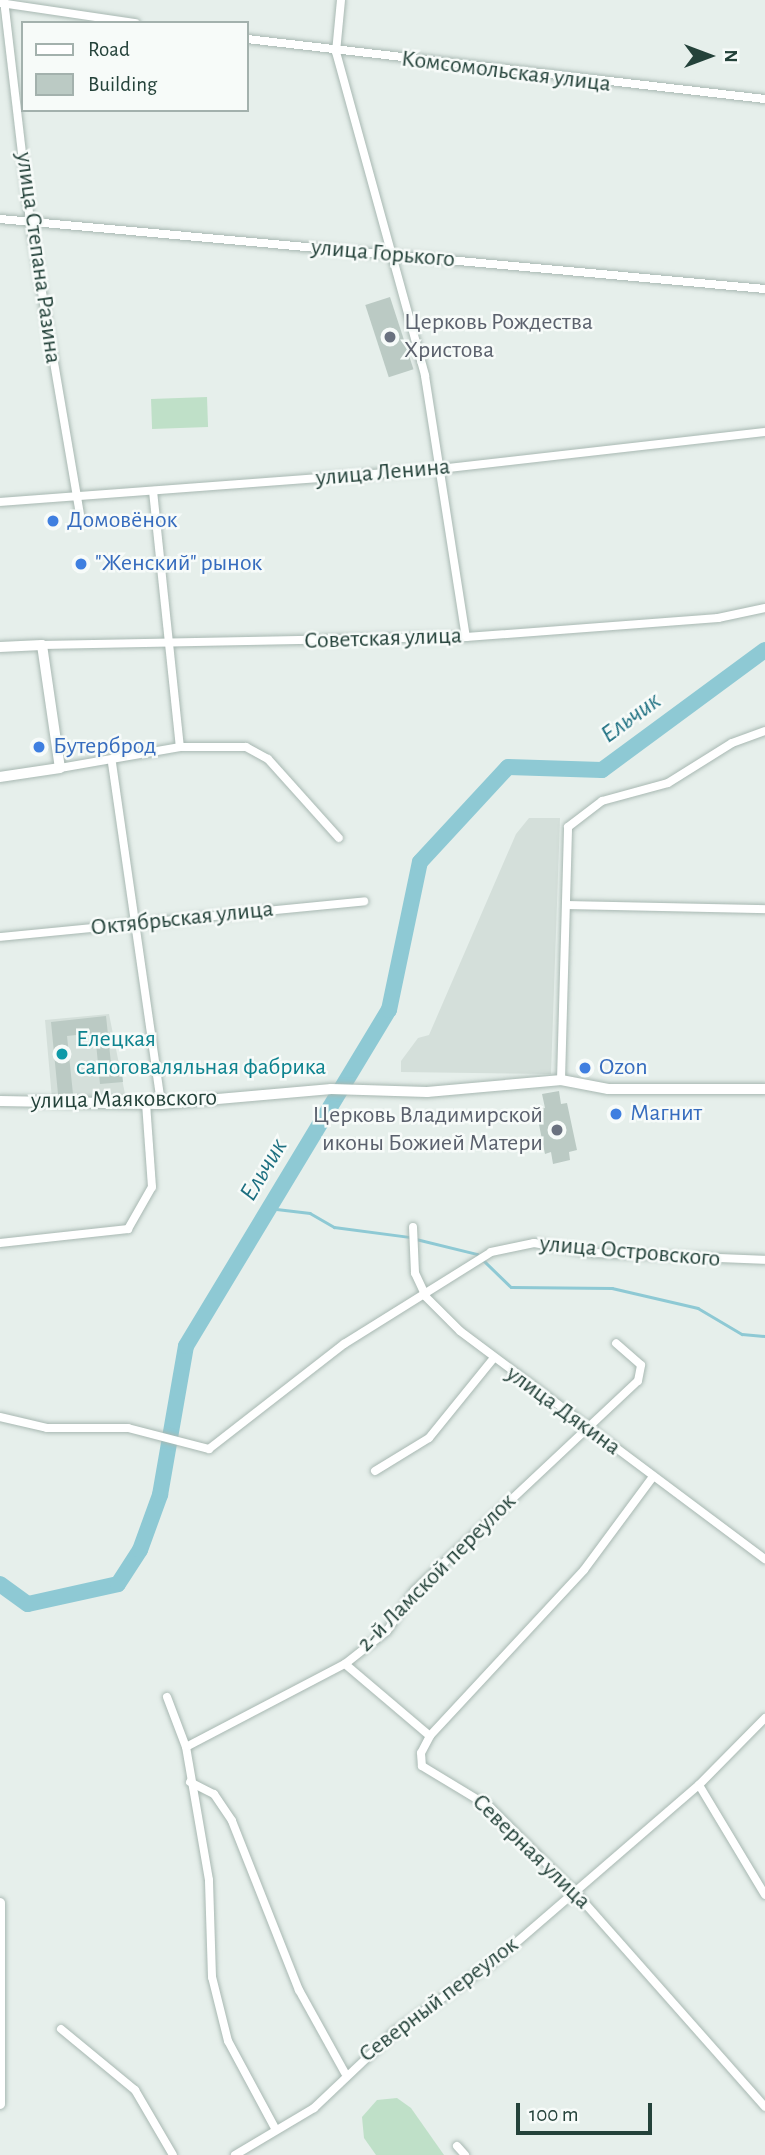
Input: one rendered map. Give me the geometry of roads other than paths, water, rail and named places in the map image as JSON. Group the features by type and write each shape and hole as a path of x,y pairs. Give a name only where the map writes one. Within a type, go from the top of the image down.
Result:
{"main road":[{"name":"Советская улица","path":"0,647 42,646"},
{"path":"0,777 60,768 42,646"},
{"path":"561,1080 608,1089 765,1089"},
{"name":"улица Маяковского","path":"0,1101 161,1104 331,1089 370,1093 561,1080"},
{"path":"0,1903 0,2104"}],"street":[{"path":"341,0 336,52 394,254 425,376 466,637"},
{"path":"3,2 123,21"},
{"name":"улица Степана Разина","path":"3,2 30,222 80,515"},
{"name":"Комсомольская улица","path":"248,39 336,52 765,99"},
{"name":"улица Горького","path":"0,219 765,289"},
{"name":"улица Ленина","path":"0,502 439,469 765,432"},
{"path":"153,491 180,747"},
{"name":"Советская улица","path":"42,646 466,637 718,618 765,608"},
{"path":"561,1080 570,905 568,827 602,802 668,783 732,743 765,731"},
{"path":"60,768 112,763 180,747 246,747 268,759 339,838"},
{"path":"112,763 161,1104"},
{"name":"Октябрьская улица","path":"0,937 364,901"},
{"path":"570,905 765,909"},
{"path":"0,1243 133,1224 152,1187 146,1104"},
{"name":"улица Дякина","path":"412,1227 415,1273 426,1297 492,1359 765,1559"},
{"name":"улица Островского","path":"0,1417 47,1428 128,1428 181,1446 209,1449 344,1344 426,1297 491,1252 534,1243 592,1252 765,1259"},
{"name":"2-й Ламской переулок","path":"186,1747 345,1664 387,1631 414,1591 643,1373 616,1343"},
{"path":"375,1471 429,1438 492,1359"},
{"path":"345,1664 430,1736 584,1570 652,1478"},
{"path":"167,1697 186,1747 209,1880 215,1990 228,2041 276,2130"},
{"name":"Северный переулок","path":"235,2155 314,2108 345,2073 426,2006 496,1960 699,1785 765,1718"},
{"name":"Северная улица","path":"430,1736 421,1753 422,1766 478,1795 575,1891 765,2106"},
{"path":"190,1782 214,1794 232,1821 299,1990 345,2073"},
{"path":"699,1785 765,1895"},
{"path":"61,2029 135,2090 173,2155"},
{"path":"457,2146 465,2155"}],"waterway":[{"name":"Ельчик","path":"0,1584 28,1604 118,1584 140,1550 160,1495 186,1346 389,1010 420,862 508,767 602,770 765,650"},
{"path":"268,1208 310,1213 334,1227 410,1237"},
{"path":"416,1239 477,1254 511,1287 612,1288 698,1308 742,1334 765,1336"}],"place":[{"name":"Церковь Рождества Христова","path":"390,337"},
{"name":"Домовёнок","path":"53,521"},
{"name":"\"Женский\" рынок","path":"81,564"},
{"name":"Бутерброд","path":"39,747"},
{"name":"Елецкая сапоговаляльная фабрика","path":"62,1054"},
{"name":"Ozon","path":"585,1068"},
{"name":"Магнит","path":"616,1114"},
{"name":"Церковь Владимирской иконы Божией Матери","path":"557,1130"}]}
